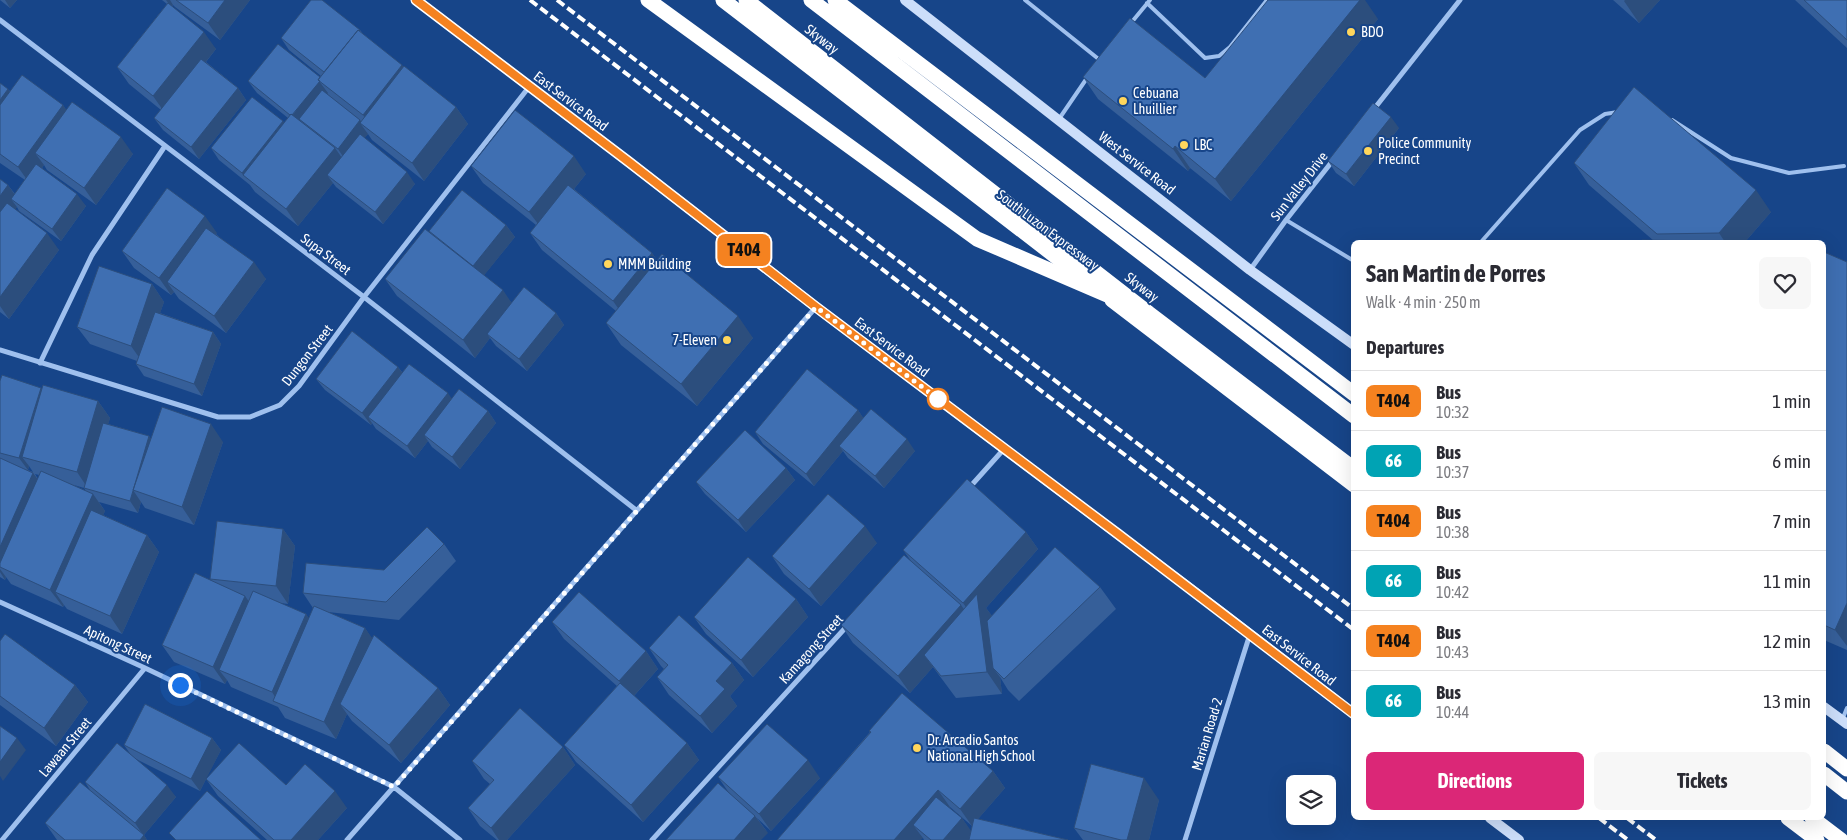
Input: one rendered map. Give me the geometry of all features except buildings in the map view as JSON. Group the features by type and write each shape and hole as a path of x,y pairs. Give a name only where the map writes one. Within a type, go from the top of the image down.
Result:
{"highway":[{"path":"648,0 977,240 1147,312"},
{"name":"South Luzon Expressway","path":"723,0 1351,483"},
{"name":"Skyway","path":"746,0 1147,312 1351,467"},
{"name":"Skyway","path":"811,0 1351,414"},
{"path":"836,0 1351,392"},
{"path":"1826,753 1847,769"},
{"path":"1826,776 1847,792"},
{"path":"1791,820 1817,840"},
{"path":"1815,820 1841,840"}],"main road":[{"name":"East Service Road","path":"416,0 816,307 1351,712"},
{"name":"West Service Road","path":"904,0 1059,119 1250,270 1351,343"},
{"path":"1826,708 1844,722"},
{"path":"1493,820 1520,840"}],"street":[{"path":"1370,114 1460,0"},
{"name":"Supa Street","path":"0,20 364,298 636,510"},
{"name":"Dungon Street","path":"0,350 218,417 250,417 280,405 299,386 364,298 530,86"},
{"path":"40,363 92,255 165,146"},
{"name":"Sun Valley Drive","path":"1250,270 1286,220 1340,152"},
{"path":"347,840 816,307"},
{"path":"967,490 1004,449"},
{"name":"Apitong Street","path":"0,602 145,668 394,787 460,840"},
{"name":"Kamagong Street","path":"652,840 851,622"},
{"name":"Marian Road-2","path":"1185,840 1250,634"},
{"name":"Lawaan Street","path":"2,840 145,668"}],"lane":[{"path":"1026,0 1100,61"},
{"path":"1130,25 1148,2 1205,58 1219,56 1230,47 1267,0"},
{"path":"1096,66 1106,54"},
{"path":"1059,119 1092,72"},
{"path":"1483,240 1580,130 1606,114 1623,111"},
{"path":"1664,115 1731,158 1789,173 1844,166"},
{"path":"1286,220 1351,259"},
{"path":"1844,722 1847,708"}],"railway":[{"path":"530,0 1351,628"},
{"path":"557,0 1351,607"},
{"path":"1602,820 1628,840"},
{"path":"1630,820 1656,840"}],"bus line":[{"name":"T404","path":"416,0 816,307 1351,712"}],"place":[{"name":"BDO","path":"1351,32"},
{"name":"Cebuana Lhuillier","path":"1123,101"},
{"name":"LBC","path":"1184,145"},
{"name":"Police Community Precinct","path":"1368,151"},
{"name":"MMM Building","path":"608,264"},
{"name":"7-Eleven","path":"727,340"},
{"name":"Dr. Arcadio Santos National High School","path":"917,748"}],"route":[{"path":"180,685 394,787 816,307 942,402 938,399"}]}
